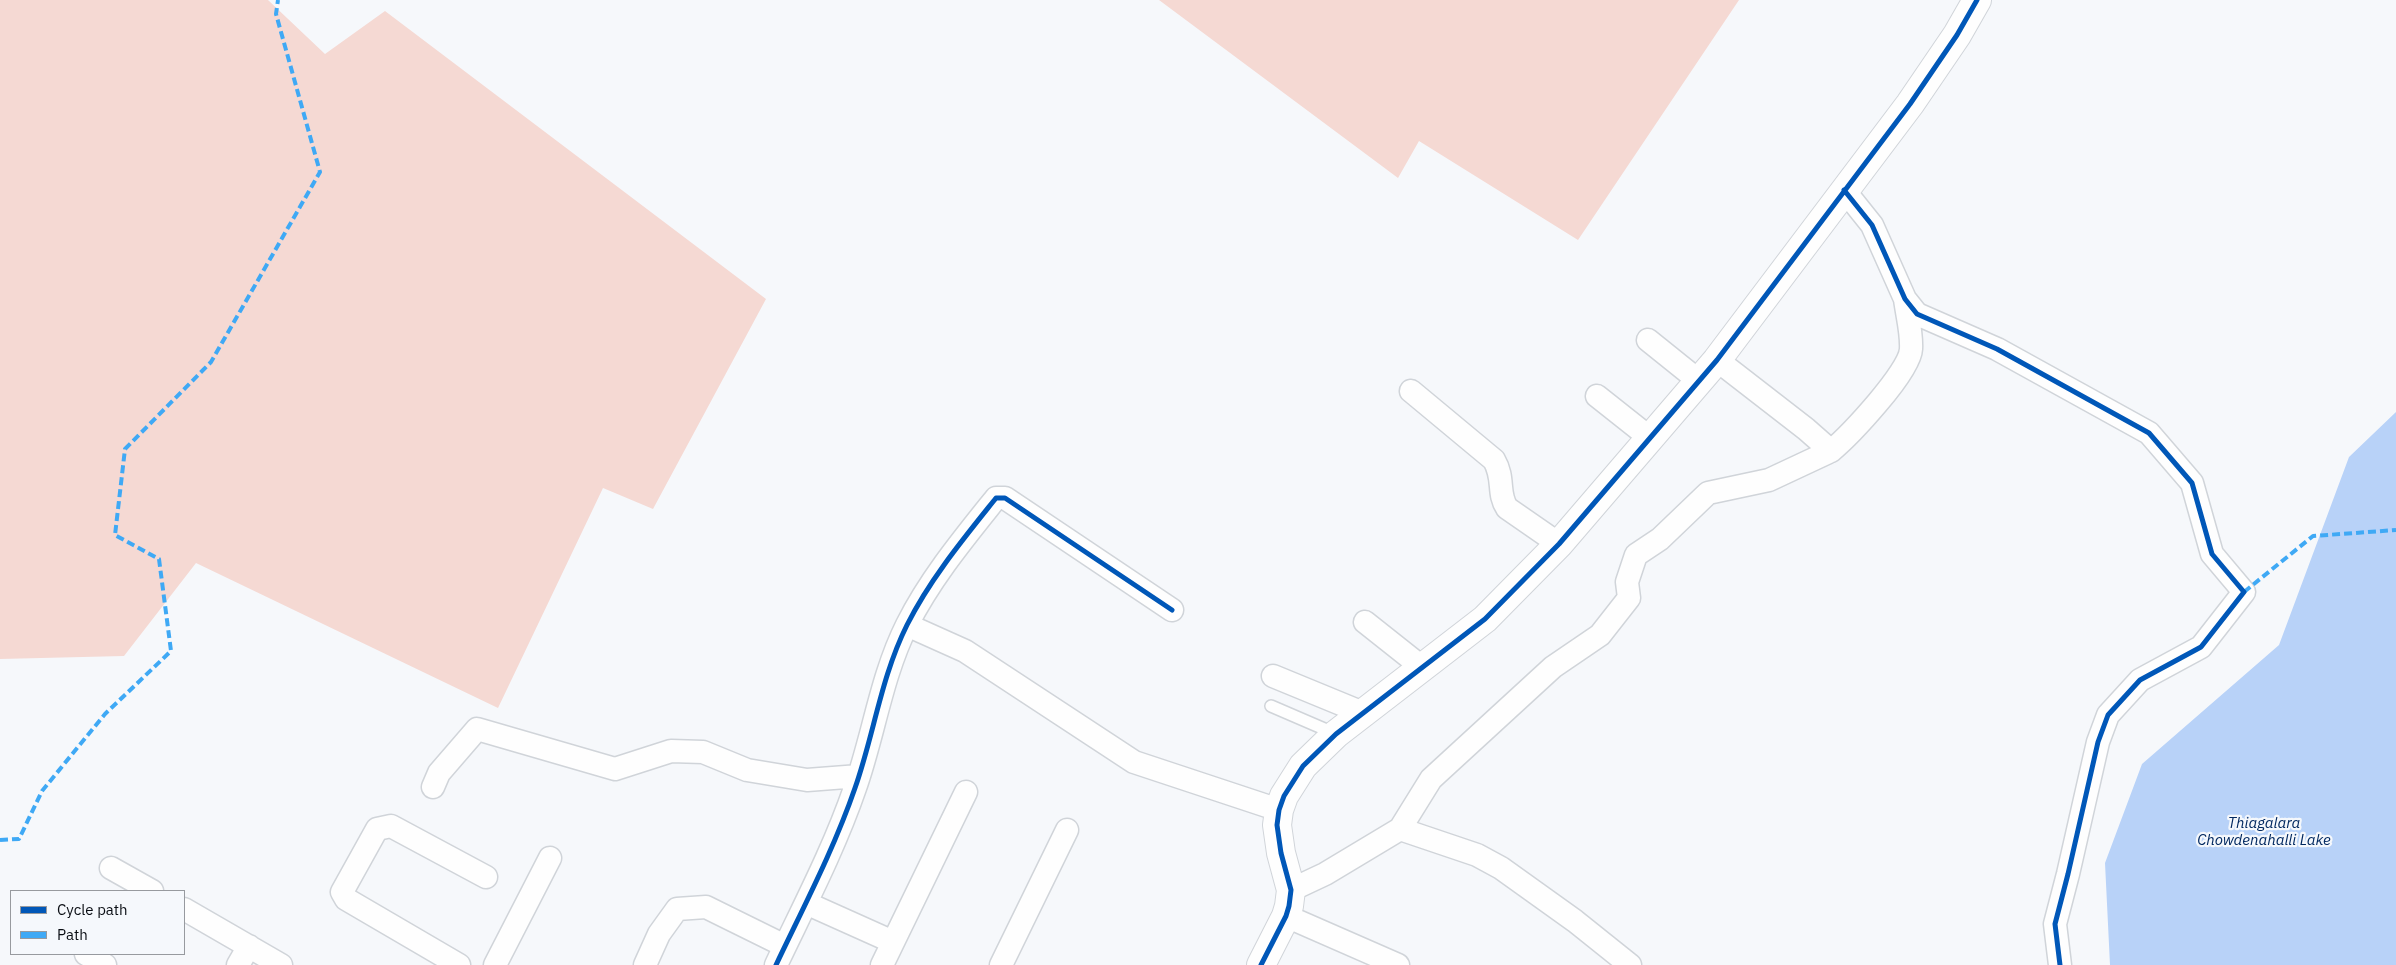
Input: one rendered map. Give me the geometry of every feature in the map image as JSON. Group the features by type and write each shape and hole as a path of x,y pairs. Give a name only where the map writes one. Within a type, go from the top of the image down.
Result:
{"street":[{"path":"1398,965 1370,959 1289,903 1278,838 1279,810 1292,781 1303,766 1336,734 1485,619 1559,544 1717,360 1910,104 1958,35 1977,0"},
{"path":"1844,190 1872,225 1906,300 1917,314 1996,349 2149,433 2192,483 2212,554 2244,592 2201,647 2140,680 2108,715 2098,742 2068,874 2054,924 2060,965"},
{"path":"1261,965 1289,903 1325,874 1400,829 1431,780 1553,667 1600,635 1629,598 1627,582 1636,556 1660,539 1708,493 1769,480 1831,451 1847,438 1894,384 1912,351 1906,300"},
{"path":"1648,340 1699,381"},
{"path":"1717,360 1806,428 1831,451"},
{"path":"1411,391 1494,460 1500,471 1502,501 1507,508 1559,544"},
{"path":"1597,396 1650,438"},
{"path":"645,965 659,934 677,909 706,907 781,955 838,836 859,776 890,663 907,625 926,591 996,498 1000,497 1172,610"},
{"path":"1365,622 1423,668"},
{"path":"907,625 965,651 1134,762 1279,810"},
{"path":"1273,676 1363,713"},
{"path":"433,787 438,772 477,729 615,769 671,751 703,752 747,770 807,780 859,776"},
{"path":"882,965 966,792"},
{"path":"459,965 346,899 342,892 377,829 385,826 391,826 486,877"},
{"path":"1400,829 1477,855 1501,868 1574,921 1630,965"},
{"path":"1005,964 1068,830"},
{"path":"495,965 550,858"},
{"path":"111,868 150,890"},
{"path":"806,903 893,942"},
{"path":"185,910 243,956 281,965"},
{"path":"88,955 105,965"}],"lane":[{"path":"1271,706 1336,734"}],"shaded area":[{"path":"0,0 268,0 325,54 385,11 766,299 653,509 603,488 498,708 196,563 124,656 0,659"},
{"path":"1159,0 1739,0 1578,240 1419,141 1398,178"}],"water":[{"name":"Thiagalara Chowdenahalli Lake","path":"2396,412 2396,965 2110,965 2105,863 2142,764 2279,645 2349,457"}],"marked path":[{"path":"0,840 19,839 42,791 105,714 171,651 159,559 115,535 125,449 211,362 320,172 276,14 278,0"},
{"path":"2244,592 2313,536 2396,530"}],"cycle path":[{"path":"1261,965 1286,916 1289,906 1291,890 1281,853 1277,825 1279,810 1284,796 1303,766 1336,734 1485,619 1559,544 1717,360 1910,104 1957,35 1977,0"},
{"path":"1844,190 1872,225 1905,299 1917,314 1997,349 2149,433 2192,483 2212,554 2244,592 2201,647 2140,680 2108,715 2098,742 2055,924 2060,965"},
{"path":"776,965 847,811 862,768 884,685 907,625 937,575 996,498 1005,498 1172,610"}]}
